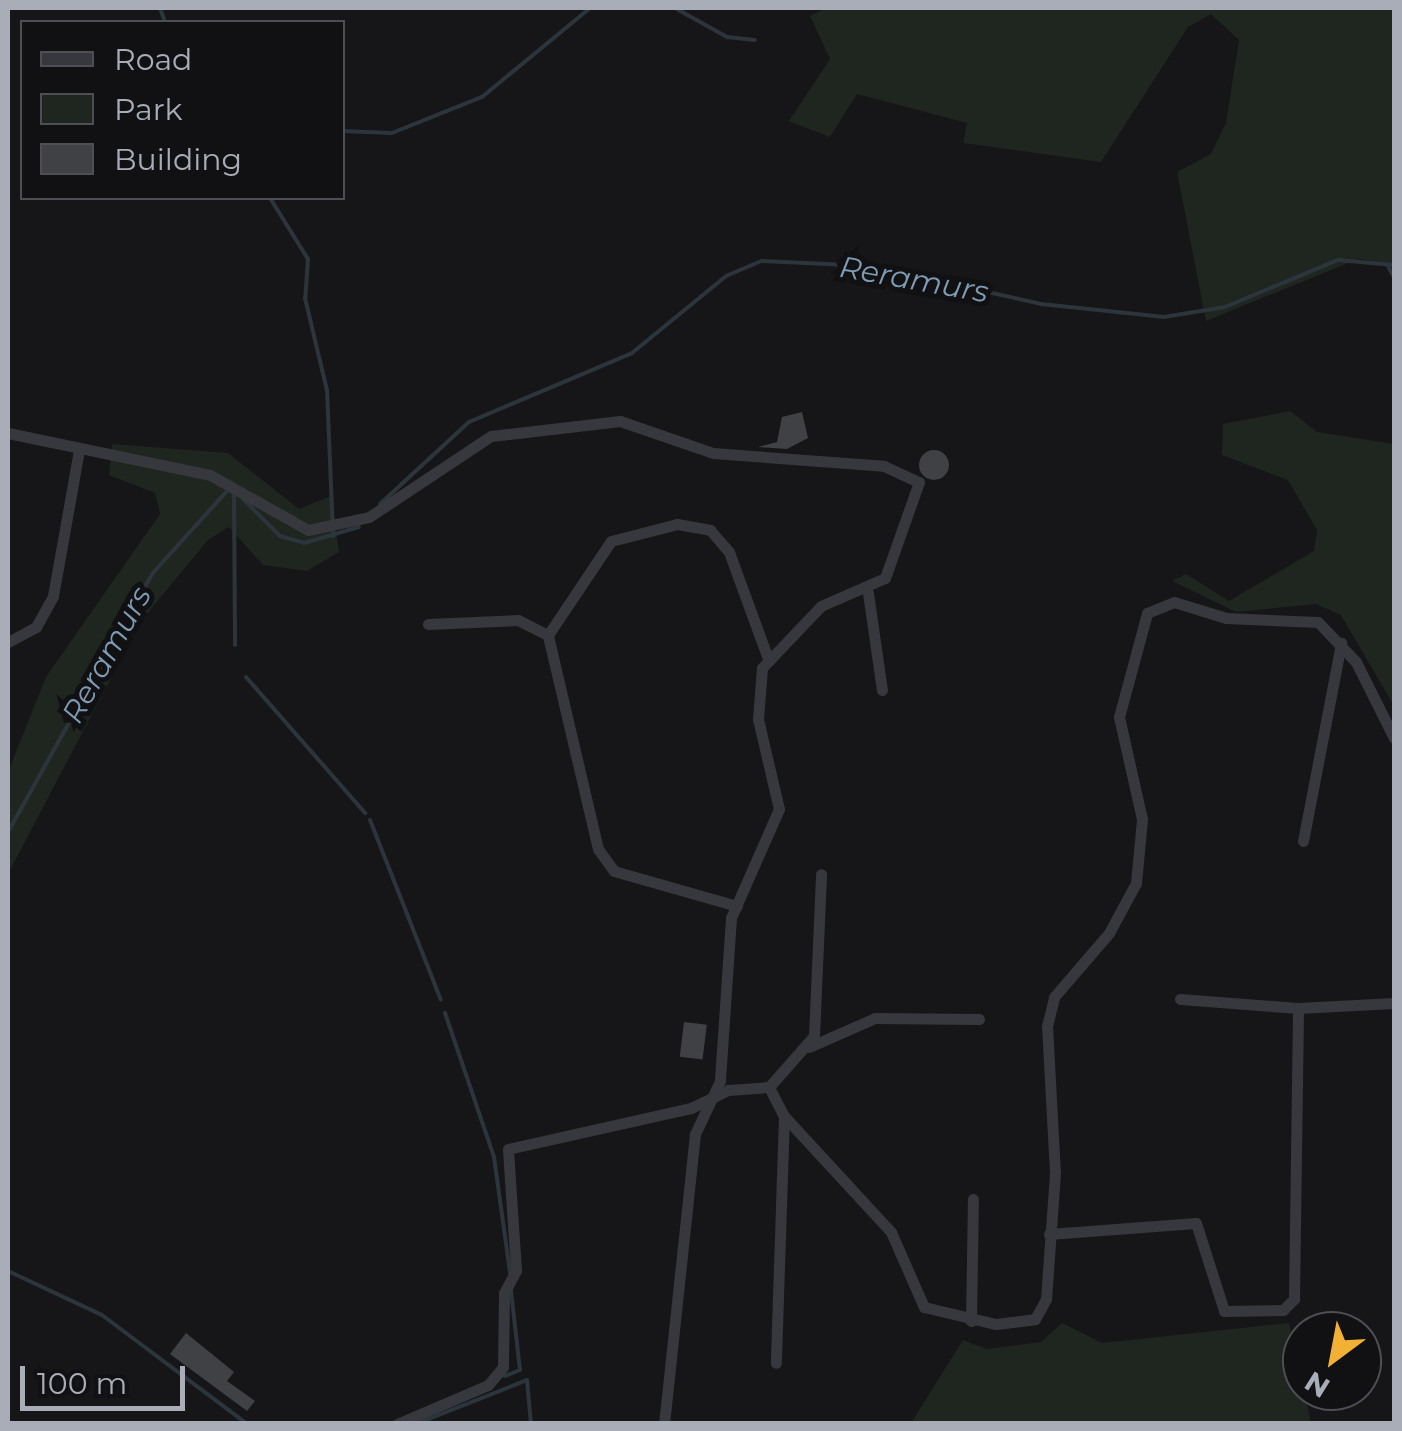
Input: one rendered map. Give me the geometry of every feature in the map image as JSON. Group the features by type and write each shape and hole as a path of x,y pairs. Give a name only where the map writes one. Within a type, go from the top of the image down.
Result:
{"street":[{"path":"8,433 153,468 210,475 291,526 348,522 490,436 620,422 713,453 900,468 922,491 891,569 868,592"},
{"path":"8,642 48,610 79,450"},
{"path":"664,1424 695,1134 713,1098 737,906 779,809 758,719 767,656 729,552 710,530 677,524 611,541 548,635 598,849 614,872 737,906"},
{"path":"767,656 821,606 857,588 868,592"},
{"path":"868,592 882,690"},
{"path":"769,1087 784,1116 890,1232 914,1297 970,1321 1036,1319 1046,1299 1049,1234 1050,1008 1122,915 1141,864 1140,806 1119,717 1141,626 1156,605 1174,602 1226,618 1306,617 1341,642 1394,738"},
{"path":"428,624 518,620 548,635"},
{"path":"1304,841 1341,642"},
{"path":"810,1048 820,874"},
{"path":"1180,999 1298,1008 1394,1003"},
{"path":"1049,1234 1196,1223 1224,1312 1283,1310 1294,1298 1298,1008"},
{"path":"397,1424 488,1385 504,1367 504,1293 516,1270 508,1149 769,1087 810,1048 876,1018 978,1018"},
{"path":"776,1363 784,1116"},
{"path":"970,1321 972,1200"}],"green space":[{"path":"826,8 1394,8 1394,264 1358,259 1206,321 1177,172 1211,154 1226,123 1239,40 1211,14 1188,27 1101,162 963,143 967,123 857,94 830,137 789,121 830,59 810,16"},
{"path":"1290,411 1317,432 1394,444 1394,706 1341,615 1316,604 1236,612 1172,581 1186,574 1229,601 1314,551 1317,530 1288,480 1222,455 1223,424"},
{"path":"112,444 228,453 299,509 331,496 339,552 307,571 263,565 229,527 208,540 141,621 8,874 8,772 46,677 160,514 155,493 109,475"},
{"path":"1062,1323 1102,1343 1282,1324 1282,1411 1308,1411 1311,1423 911,1423 963,1340 987,1349 1041,1342"}],"building":[{"path":"802,412 808,438 787,449 758,447 777,442 782,417"},
{"path":"934,450 945,454 949,465 945,476 934,480 923,476 919,465 923,454"},
{"path":"684,1022 707,1025 703,1060 680,1057"},
{"path":"186,1333 234,1372 227,1381 255,1401 247,1411 170,1354"}],"waterway":[{"path":"160,8 164,20"},
{"path":"345,131 392,133 482,97 590,8"},
{"path":"675,8 727,37 755,40"},
{"path":"271,200 308,259 305,298 327,390 333,536"},
{"name":"Reramurs","path":"380,504 469,422 632,353 726,276 762,261 870,266 1041,304 1164,317 1225,307 1338,260 1394,265"},
{"path":"1387,264 1394,277"},
{"name":"Reramurs","path":"8,832 152,574 226,492"},
{"path":"234,492 235,645"},
{"name":"Reramurs","path":"243,499 280,536 304,543 359,527"},
{"path":"246,677 365,813"},
{"path":"370,820 441,1000"},
{"path":"445,1013 494,1157 510,1273"},
{"path":"8,1271 102,1315 247,1424"},
{"path":"505,1376 520,1370 511,1291"},
{"path":"416,1424 527,1380 531,1424"}]}
